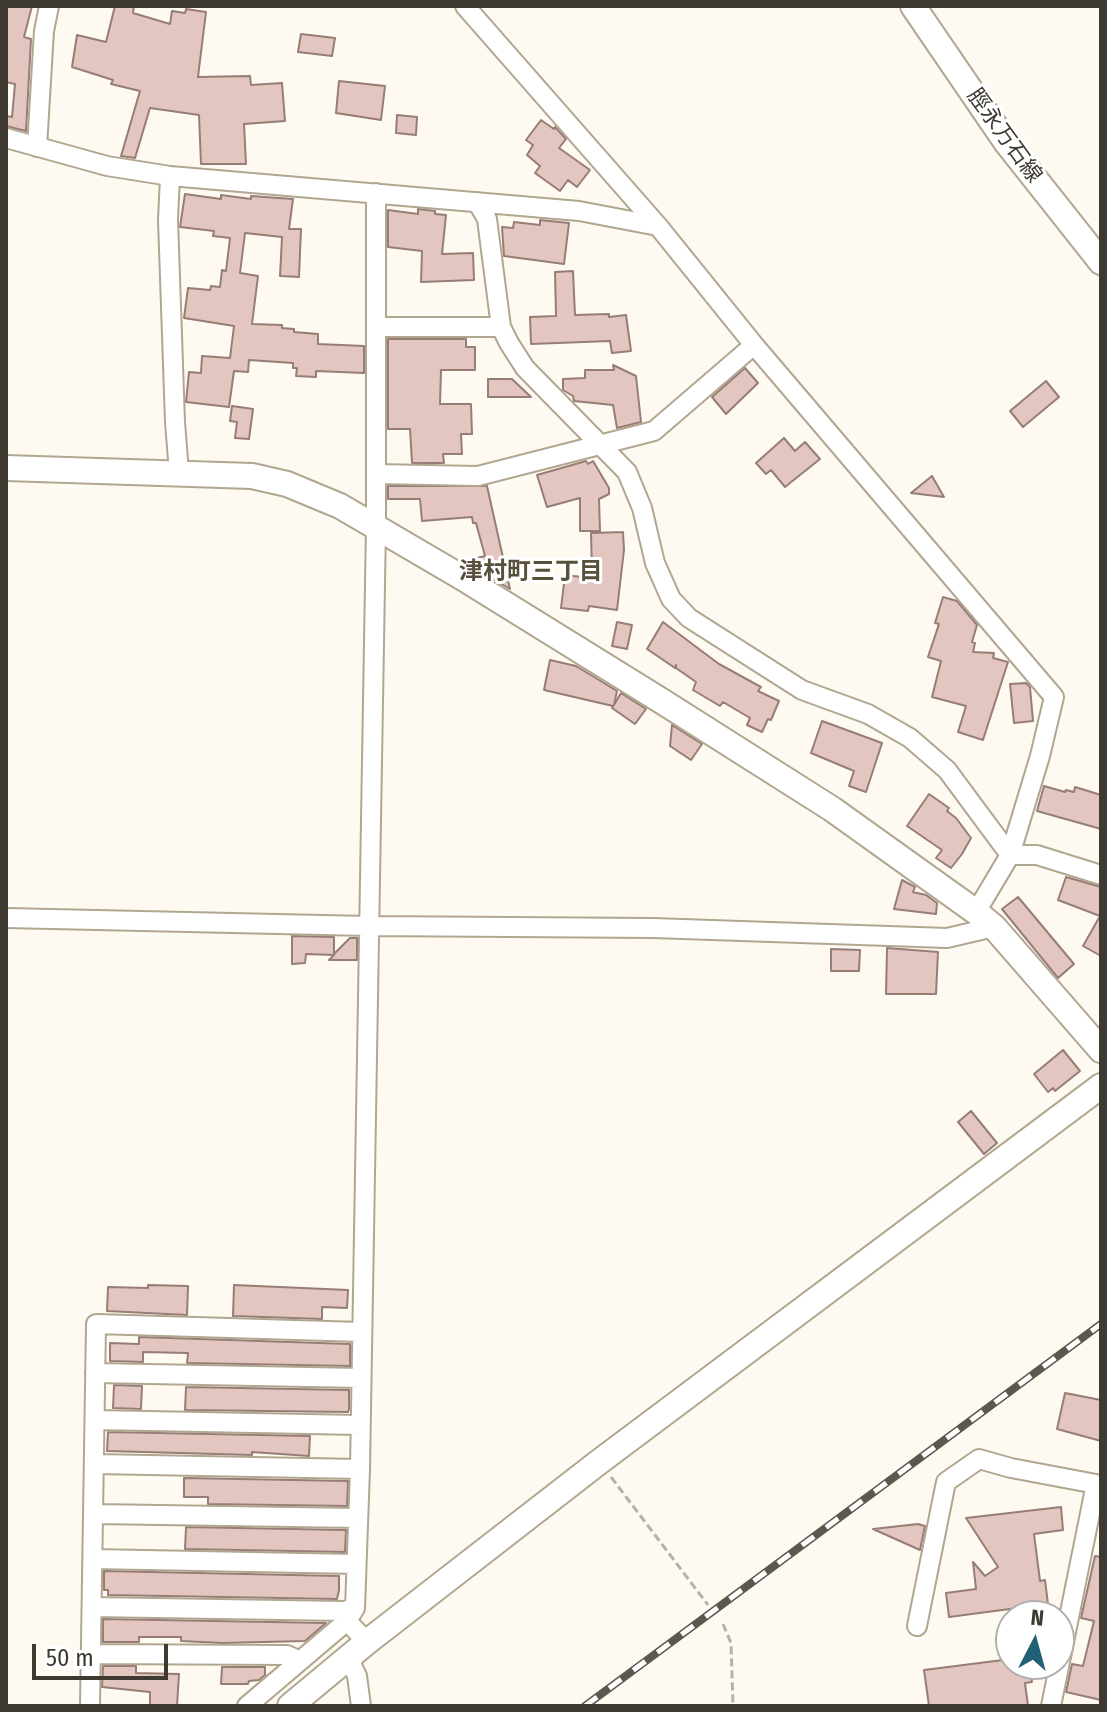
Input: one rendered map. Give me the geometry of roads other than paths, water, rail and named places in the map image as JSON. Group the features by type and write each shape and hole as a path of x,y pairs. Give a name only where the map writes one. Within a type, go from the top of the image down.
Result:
{"street":[{"path":"37,147 44,31 49,6"},
{"path":"6,918 368,926 653,928 947,938 985,920 1010,855 1054,697 754,345 658,226 465,6"},
{"name":"脛永万石線","path":"913,6 1006,142 1101,262"},
{"path":"6,138 107,166 170,176 579,211 658,226"},
{"path":"170,176 169,235 179,473"},
{"path":"361,1706 351,1614 360,1469 376,525 376,193"},
{"path":"477,202 487,219 501,327 525,368 627,472 642,508 655,563 671,599 689,618 802,690 868,714 910,738 947,770 1010,855"},
{"path":"376,327 501,327"},
{"path":"376,474 478,476 654,431 754,345"},
{"path":"6,468 252,476 287,484 376,525 819,801 985,920 1101,1050"},
{"path":"1010,855 1037,855 1101,875"},
{"path":"290,1706 357,1650 599,1462 1101,1086"},
{"path":"90,1706 96,1324 361,1332"},
{"path":"95,1373 361,1378"},
{"path":"95,1420 360,1425"},
{"path":"917,1626 946,1482 979,1459 1096,1484 1051,1706"},
{"path":"95,1464 360,1469"},
{"path":"94,1514 358,1518"},
{"path":"93,1559 356,1564"},
{"path":"92,1607 344,1611 351,1614"},
{"path":"247,1706 351,1614"},
{"path":"91,1654 287,1655 300,1661"}],"railway":[{"path":"585,1706 1101,1324"}],"district":[{"name":"津村町三丁目","path":"531,572"}]}
